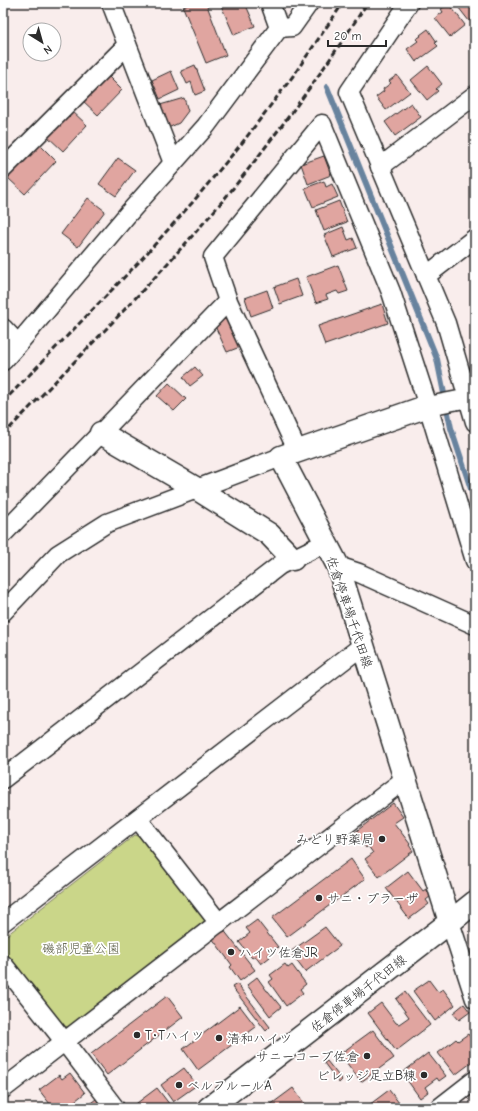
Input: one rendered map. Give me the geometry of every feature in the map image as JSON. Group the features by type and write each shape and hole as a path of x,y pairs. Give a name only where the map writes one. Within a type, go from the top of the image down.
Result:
{"main road":[{"path":"290,455 428,406"},
{"path":"101,433 197,489 269,534 293,559"},
{"name":"佐倉停車場千代田線","path":"290,455 326,543 338,566 450,922"},
{"name":"佐倉停車場千代田線","path":"209,1108 475,902"}],"street":[{"path":"111,3 173,163"},
{"path":"270,3 279,28"},
{"path":"3,361 127,215 206,126 279,28 292,26 309,3"},
{"path":"409,3 349,92 446,323 472,396 475,422"},
{"path":"3,169 127,45"},
{"path":"380,167 475,95"},
{"path":"3,612 58,554 107,523 290,455 228,301 212,257 322,124 391,292 428,406 475,561"},
{"path":"426,276 475,238"},
{"path":"3,534 228,301"},
{"path":"3,328 18,344"},
{"path":"428,406 472,396"},
{"path":"3,779 280,565 326,543"},
{"path":"338,566 359,573 475,625"},
{"path":"3,922 362,646"},
{"path":"3,1088 405,779"},
{"path":"138,819 219,923"},
{"path":"450,922 475,999"},
{"path":"3,964 115,1108"},
{"path":"439,1108 475,1080"}],"green space":[{"name":"磯部児童公園","path":"135,835 149,839 203,908 205,921 71,1027 61,1026 3,954 3,938"}],"building":[{"path":"193,3 206,3 226,55 206,63 183,7"},
{"path":"220,3 245,3 255,26 234,35"},
{"path":"455,3 475,3 475,17 469,21"},
{"path":"449,4 465,25 450,37 435,18 443,12 441,9"},
{"path":"428,29 438,46 416,62 407,49 418,41 416,39"},
{"path":"195,65 205,91 195,95 191,82 187,84 181,71"},
{"path":"428,66 442,84 436,89 438,91 427,100 411,80"},
{"path":"171,71 179,90 160,99 152,80"},
{"path":"106,74 122,90 98,115 82,100"},
{"path":"397,75 410,92 386,110 376,97 391,83 389,81"},
{"path":"184,98 188,111 179,123 168,128 160,105"},
{"path":"411,103 421,117 395,136 385,122"},
{"path":"71,110 87,125 63,151 47,136"},
{"path":"40,145 56,161 25,194 8,178"},
{"path":"324,156 331,175 308,184 301,164"},
{"path":"118,158 135,170 116,196 99,184"},
{"path":"324,181 326,187 332,184 338,197 313,207 305,188"},
{"path":"88,198 105,211 78,247 61,234"},
{"path":"339,201 347,222 324,231 316,210"},
{"path":"343,227 348,240 353,238 357,248 333,257 324,235"},
{"path":"338,265 348,291 339,294 337,291 326,295 328,299 316,303 306,277"},
{"path":"296,279 302,296 280,304 274,287"},
{"path":"267,290 273,308 251,316 245,298"},
{"path":"382,304 388,323 325,345 318,326"},
{"path":"227,318 240,347 227,352 214,324"},
{"path":"195,367 203,376 190,386 183,377"},
{"path":"169,383 186,399 174,411 157,396"},
{"name":"みどり野薬局","path":"393,803 403,817 394,823 410,844 409,845 413,851 379,877 365,859 373,853 368,846 366,848 354,833"},
{"name":"サニ・プラーザ","path":"351,859 365,879 287,937 272,918"},
{"path":"408,871 423,891 426,889 431,896 426,900 429,904 409,919 386,888"},
{"path":"257,920 278,947 268,955 270,957 261,964 255,956 252,958 239,942 250,933 246,928"},
{"path":"325,927 340,946 305,972 290,952"},
{"name":"ハイツ佐倉JR","path":"223,929 255,970 240,981 230,967 232,965 212,938"},
{"path":"285,964 288,968 292,965 306,984 300,989 303,993 286,1006 269,982 273,979 270,975"},
{"path":"257,977 281,1007 270,1016 247,985"},
{"path":"429,980 438,992 443,989 455,1005 435,1021 413,991"},
{"path":"237,984 270,1027 266,1031 232,987"},
{"path":"405,992 430,1025 396,1051 368,1013 381,1003 396,1023 399,1024 409,1017 396,999"},
{"name":"T･Tハイツ","path":"167,996 183,1017 107,1075 91,1054"},
{"path":"464,1004 470,1012 459,1020 453,1013"},
{"name":"清和ハイツ","path":"240,1006 256,1027 198,1070 183,1049"},
{"name":"サニーコープ佐倉","path":"373,1030 394,1058 361,1082 340,1054"},
{"path":"468,1034 475,1044 471,1047 475,1053 475,1060 455,1075 438,1053 456,1039 458,1041"},
{"name":"ビレッジ足立B棟","path":"428,1053 446,1076 439,1081 437,1078 425,1087 428,1092 420,1098 402,1073"},
{"path":"327,1061 342,1080 339,1083 324,1063"},
{"name":"ベルフルールA","path":"184,1068 197,1085 173,1102 161,1085"},
{"path":"70,1073 85,1093 66,1108 49,1108 48,1106 50,1104 39,1090 59,1075 62,1079"},
{"path":"157,1088 170,1105 166,1108 134,1108 133,1106"},
{"path":"293,1088 307,1107 306,1108 266,1108"},
{"path":"389,1090 403,1108 365,1108"},
{"path":"96,1099 103,1108 84,1108"}],"waterway":[{"path":"327,87 437,359 451,428 475,501"}],"railway":[{"path":"3,402 138,263 192,203 242,143 293,76 343,3"},
{"path":"3,435 132,302 224,199 310,88 367,3"}],"place":[{"name":"みどり野薬局","path":"382,839"},
{"name":"サニ・プラーザ","path":"319,898"},
{"name":"ハイツ佐倉JR","path":"231,952"},
{"name":"T･Tハイツ","path":"137,1035"},
{"name":"清和ハイツ","path":"219,1038"},
{"name":"サニーコープ佐倉","path":"367,1056"},
{"name":"ビレッジ足立B棟","path":"424,1075"},
{"name":"ベルフルールA","path":"179,1085"}]}
